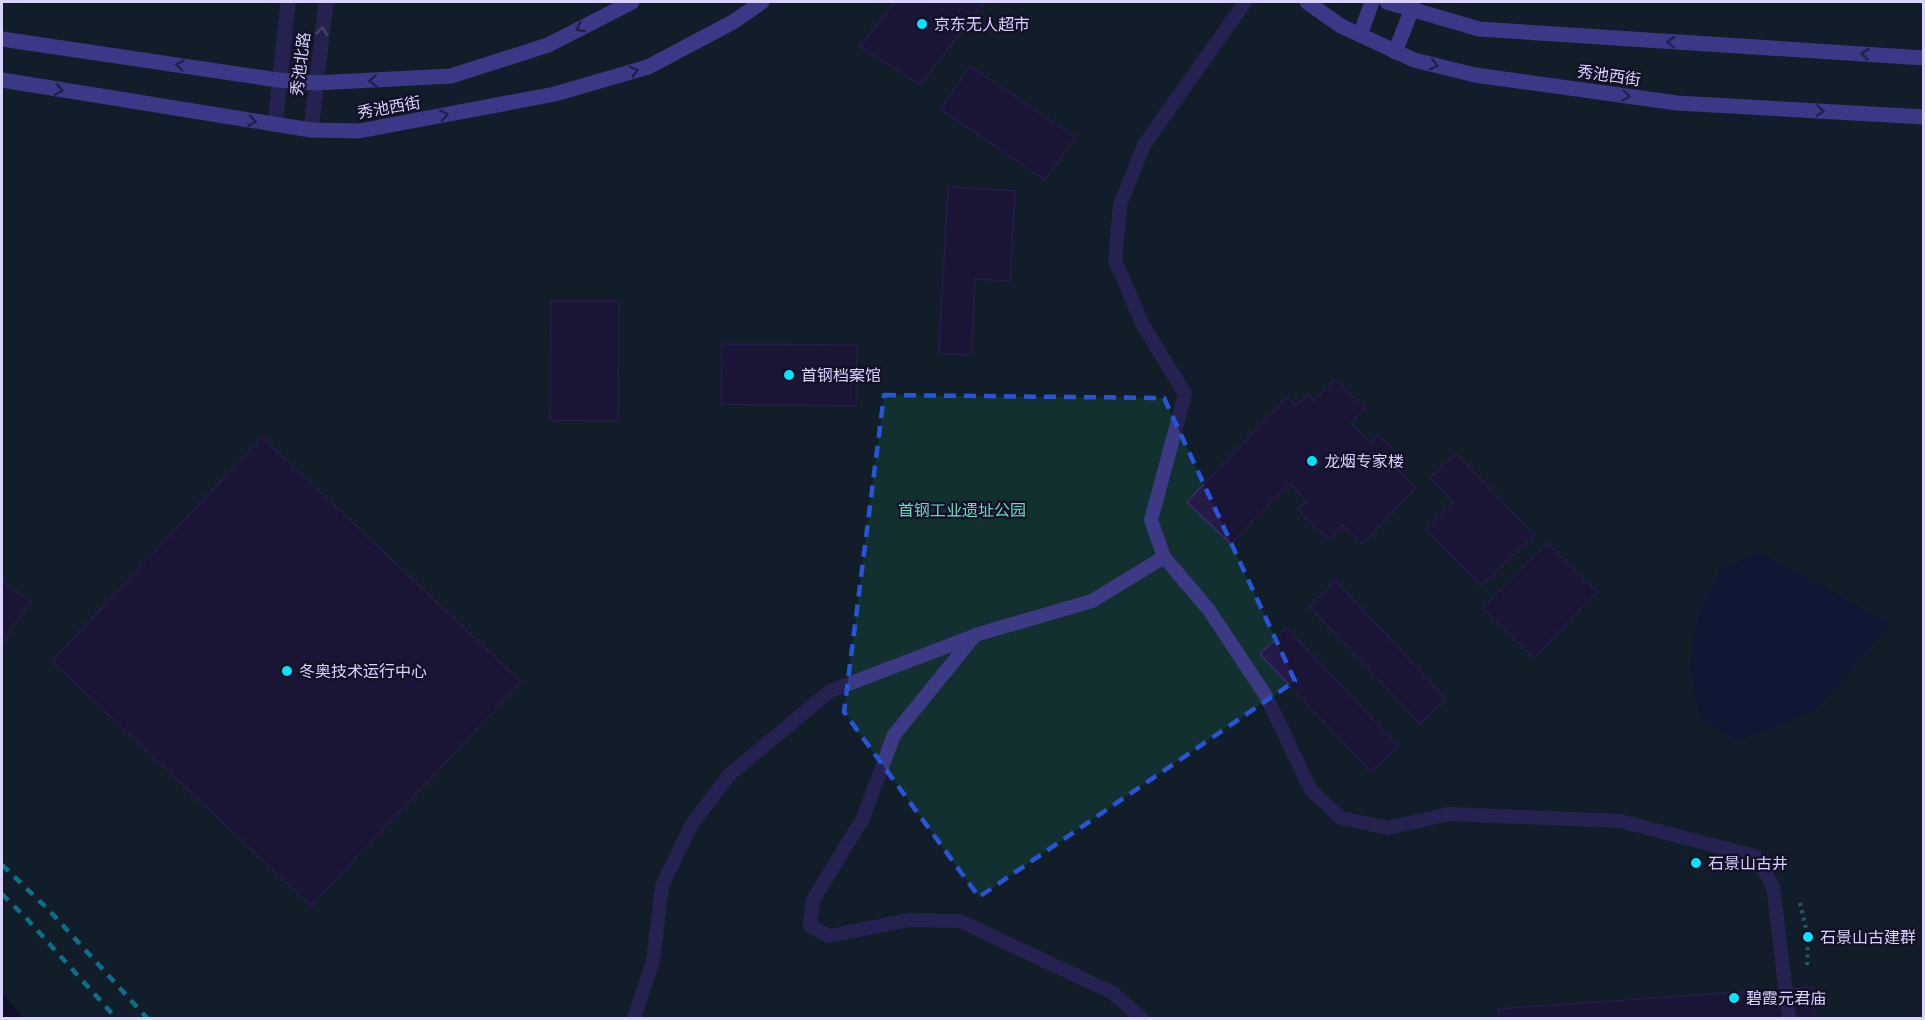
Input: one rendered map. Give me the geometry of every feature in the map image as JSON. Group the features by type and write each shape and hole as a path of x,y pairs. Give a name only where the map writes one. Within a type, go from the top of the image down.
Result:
{"street":[{"name":"秀池北路","path":"275,125 288,2"},
{"name":"秀池北路","path":"311,130 326,2"},
{"name":"秀池西街","path":"2,39 278,80 315,83 451,76 548,45 632,2"},
{"name":"秀池西街","path":"2,80 275,125 311,130 359,131 555,94 648,67 733,22 762,2"},
{"name":"秀池西街","path":"1307,2 1341,26 1395,52 1414,60 1475,75 1677,103 1923,117"},
{"path":"1360,35 1372,2"},
{"path":"1387,2 1412,5 1479,29 1923,58"},
{"path":"1395,52 1412,5"}],"lane":[{"path":"1245,2 1144,145 1120,205 1115,261 1143,325 1185,394 1151,520 1164,557 1209,610 1266,696 1311,790 1341,818 1388,828 1449,814 1620,822 1755,856 1773,886 1789,1018"},
{"path":"634,1018 653,961 662,886 692,824 729,775 830,691 975,635 1092,601 1164,557"},
{"path":"975,635 894,735 862,818 813,900 810,926 829,936 909,920 960,921 1113,993 1141,1018"}],"highlighted area":[{"path":"884,395 1164,398 1295,681 979,897 844,712"}],"green space":[{"name":"首钢工业遗址公园","path":"2,2 1923,2 1923,1018 23,1018 2,993"}],"water":[{"path":"1760,553 1890,624 1815,711 1737,741 1702,719 1690,670 1697,618 1721,569"}],"building":[{"name":"京东无人超市","path":"895,2 984,2 920,85 860,46"},
{"path":"970,66 1075,137 1045,180 941,109"},
{"path":"948,187 1015,191 1010,281 975,279 971,355 939,353"},
{"path":"551,301 619,301 618,421 550,420"},
{"name":"首钢档案馆","path":"722,344 857,345 856,406 721,404"},
{"name":"龙烟专家楼","path":"1335,380 1365,408 1351,423 1371,443 1378,435 1401,457 1393,465 1416,487 1363,544 1343,525 1329,540 1298,510 1307,501 1289,483 1231,544 1187,502 1287,397 1296,406 1308,394 1314,401"},
{"name":"冬奥技术运行中心","path":"262,437 521,682 311,906 52,661"},
{"path":"1456,453 1534,535 1481,586 1426,529 1453,502 1430,478"},
{"path":"1547,543 1597,592 1534,658 1483,608"},
{"path":"2,581 31,602 2,643"},
{"path":"1336,581 1446,699 1420,724 1309,606"},
{"path":"1287,628 1398,746 1371,772 1260,654"},
{"name":"碧霞元君庙","path":"1812,987 1815,1018 1499,1018 1499,1009"}],"railway":[{"path":"2,865 48,909 147,1018"},
{"path":"2,894 116,1018"}],"place":[{"name":"京东无人超市","path":"922,24"},
{"name":"首钢档案馆","path":"789,375"},
{"name":"龙烟专家楼","path":"1312,461"},
{"name":"冬奥技术运行中心","path":"287,671"},
{"name":"石景山古井","path":"1696,863"},
{"name":"石景山古建群","path":"1808,937"},
{"name":"碧霞元君庙","path":"1734,998"}]}
